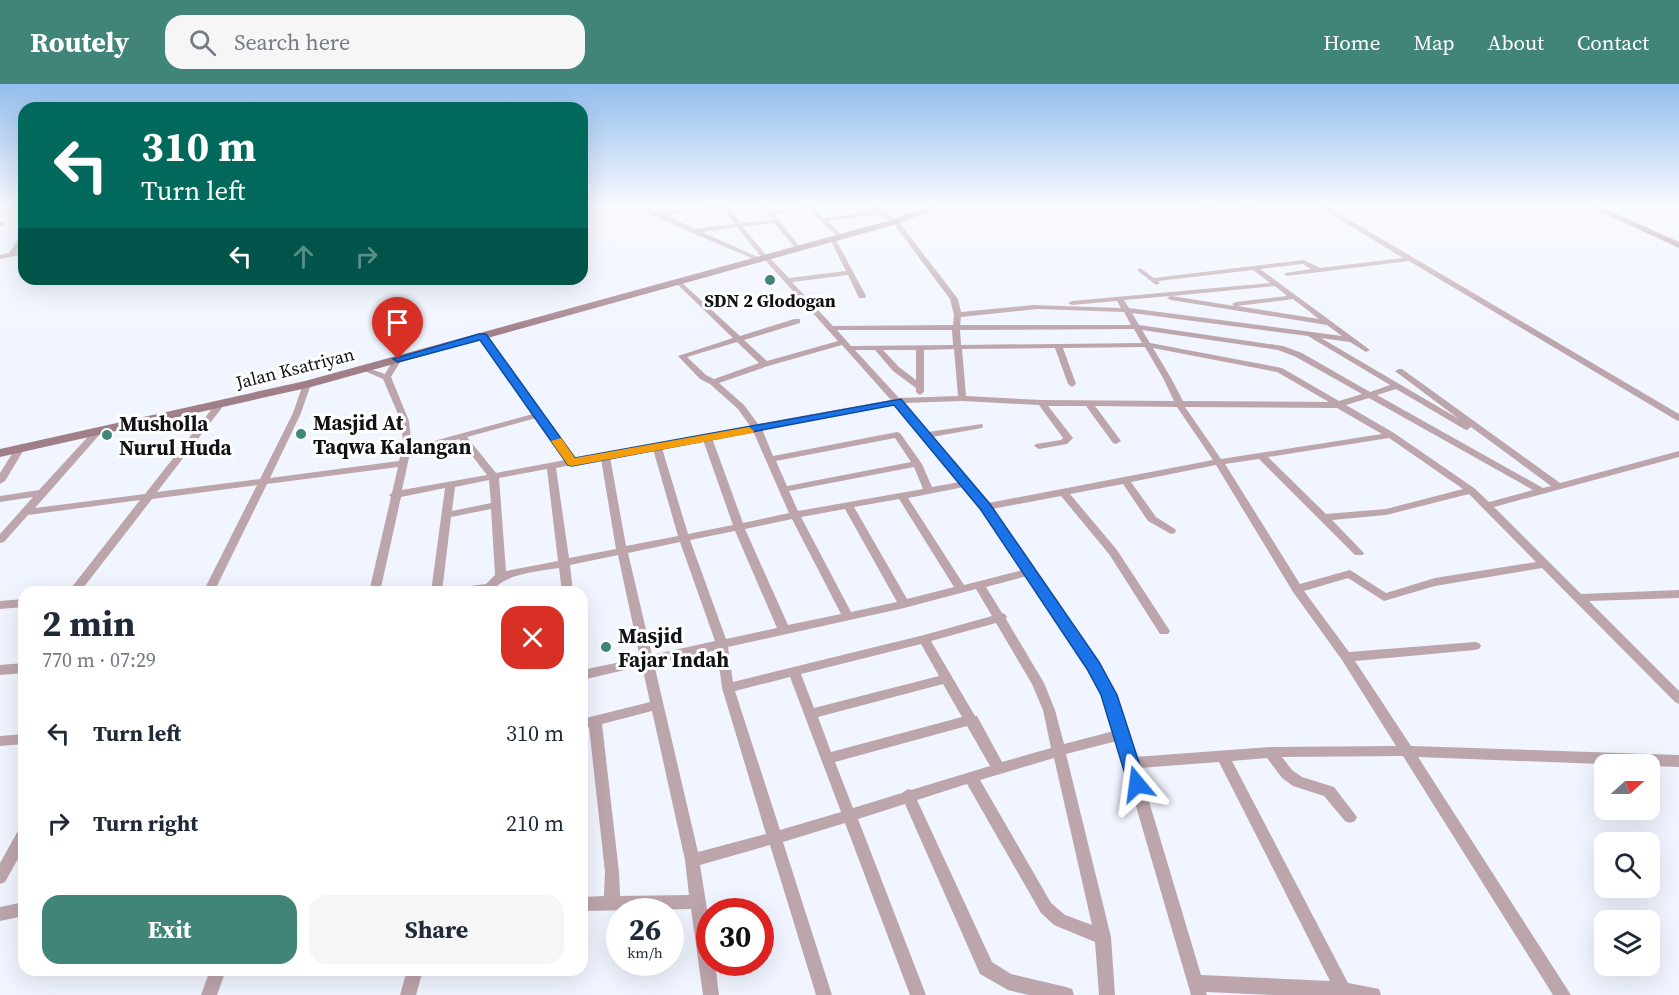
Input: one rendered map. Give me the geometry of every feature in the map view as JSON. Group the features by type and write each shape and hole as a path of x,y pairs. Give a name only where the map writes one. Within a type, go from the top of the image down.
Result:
{"street":[{"path":"12,254 16,248"},
{"path":"735,248 763,258"},
{"path":"755,248 763,258 789,280 897,401 924,436 986,507 1100,676 1122,734 1197,989 1343,990 1373,995"},
{"name":"Jalan Ksatriyan","path":"0,453 307,384 798,248"},
{"path":"840,248 862,296"},
{"path":"915,248 952,294 958,315 956,328 962,398"},
{"path":"1389,248 1679,418"},
{"path":"0,257 18,253"},
{"path":"1287,274 1408,259"},
{"path":"1152,280 1304,262 1320,271"},
{"path":"1253,267 1366,350"},
{"path":"1140,270 1170,294"},
{"path":"789,280 850,273"},
{"path":"677,281 765,363"},
{"path":"958,315 1278,284"},
{"path":"1153,295 1330,323"},
{"path":"1225,306 1295,297"},
{"path":"1119,298 1148,345 1180,405 1219,462 1297,589 1346,657 1563,995"},
{"path":"1033,307 1128,310 1353,340"},
{"path":"797,321 682,356 703,377 713,382 741,407 757,429 795,515 848,616"},
{"path":"832,328 1136,327 1280,348 1299,355 1541,491"},
{"path":"1309,334 1394,387 1472,430"},
{"path":"483,336 572,463"},
{"path":"713,382 765,363 847,345 877,348 1148,345 1273,368 1391,435 1470,490 1679,699"},
{"path":"1058,345 1072,384"},
{"path":"877,348 896,369 920,387"},
{"path":"920,348 920,399"},
{"path":"387,377 398,359"},
{"path":"364,369 387,377 408,432 406,451 401,464 375,586"},
{"path":"1399,371 1558,486"},
{"path":"212,586 297,412 307,384"},
{"path":"394,495 757,429 897,401 962,398 1042,403 1337,405 1394,387"},
{"path":"79,586 221,403"},
{"path":"1039,446 1064,442 1068,438 1042,403"},
{"path":"1088,403 1116,441"},
{"path":"406,451 538,414"},
{"path":"924,436 979,426"},
{"path":"0,540 98,431"},
{"path":"771,459 896,435 901,438 917,464 929,491"},
{"path":"986,507 1219,462 1391,435"},
{"path":"462,437 494,477 501,576"},
{"path":"707,438 739,527 784,630"},
{"path":"657,447 684,539 722,645 728,688 824,995"},
{"path":"0,481 20,448"},
{"path":"1488,506 1679,454"},
{"path":"1262,456 1359,553"},
{"path":"605,457 622,551 692,860 698,898"},
{"path":"25,512 401,464"},
{"path":"784,489 917,464"},
{"path":"551,467 567,586"},
{"path":"1125,480 1152,519 1171,531"},
{"path":"492,586 501,576 795,515 967,484"},
{"path":"437,586 450,485"},
{"path":"1323,518 1386,512 1470,490"},
{"path":"1063,492 1113,552 1164,631"},
{"path":"0,499 41,493"},
{"path":"902,496 961,589"},
{"path":"446,515 496,505"},
{"path":"848,506 904,604"},
{"path":"1297,589 1350,574 1378,595 1389,596 1435,582 1543,564"},
{"path":"588,674 904,604 1030,573"},
{"path":"980,586 1043,694 1060,750 1103,938 1107,995"},
{"path":"1577,598 1679,594"},
{"path":"0,605 18,604"},
{"path":"728,688 924,639 1000,617"},
{"path":"924,639 999,770"},
{"path":"1346,657 1475,646"},
{"path":"0,670 18,668"},
{"path":"794,672 829,758 918,995"},
{"path":"811,714 947,678"},
{"path":"612,898 612,872 588,723 656,705"},
{"path":"829,758 972,720"},
{"path":"692,860 776,839 908,795 1122,734"},
{"path":"0,741 18,740"},
{"path":"1130,763 1270,752 1407,751 1679,761"},
{"path":"1270,752 1287,774 1298,782 1329,791 1350,817"},
{"path":"1222,755 1343,990"},
{"path":"970,778 1046,908 1060,920 1103,938"},
{"path":"908,795 986,968 1008,982 1066,995"},
{"path":"0,877 18,845"},
{"path":"588,904 606,903"},
{"path":"0,914 18,910"},
{"path":"209,995 216,976"},
{"path":"408,995 413,976"},
{"path":"709,976 711,995"}],"slow traffic":[{"path":"557,441 572,463 749,431"}],"place":[{"name":"SDN 2 Glodogan","path":"770,280"},
{"name":"Masjid At Taqwa Kalangan","path":"301,434"},
{"name":"Musholla Nurul Huda","path":"107,435"},
{"name":"Masjid Fajar Indah","path":"606,647"}],"route":[{"path":"398,359 483,336 572,463 897,401 924,436 986,507 1094,666 1109,695 1137,784"}]}
